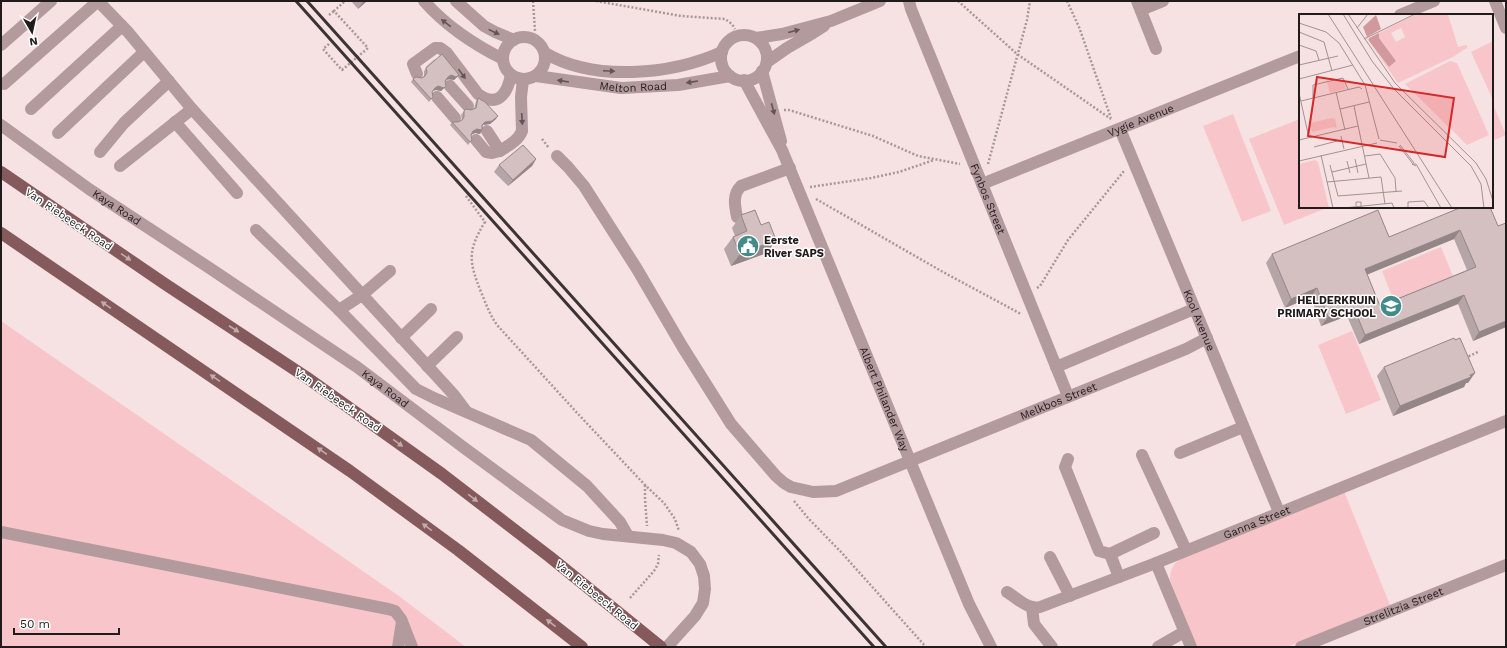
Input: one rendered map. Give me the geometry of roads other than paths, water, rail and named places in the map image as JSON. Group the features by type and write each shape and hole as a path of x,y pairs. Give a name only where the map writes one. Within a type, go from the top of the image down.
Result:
{"main road":[{"name":"Van Riebeeck Road","path":"1,172 165,284 306,377 442,474 550,557 661,647"},
{"path":"1,233 350,471 458,550 582,647"}],"street":[{"path":"1,45 52,1"},
{"path":"4,84 98,1 122,26 192,109 454,395 466,411"},
{"path":"424,1 438,16 468,39 503,59"},
{"path":"456,1 484,26 514,40"},
{"path":"831,20 813,33 787,48 764,67 757,76 751,79 744,80 730,76 723,65 722,52 726,44 738,36 749,36 756,38 782,34 831,20 880,1"},
{"name":"Fynbos Street","path":"909,1 1068,396"},
{"path":"1156,49 1139,6 1163,1"},
{"path":"1402,14 1418,4 1434,1"},
{"path":"1495,1 1506,28"},
{"path":"31,109 122,26"},
{"path":"526,37 538,43 545,53 544,66 536,76 530,79 523,80 511,76 507,71 503,59 504,51 508,45 514,40 526,37"},
{"path":"756,38 765,48 767,55 764,67"},
{"path":"417,74 413,64 427,59 435,48 443,50 447,53 478,94 489,100 501,97 505,93 509,87 511,76"},
{"path":"58,133 144,52"},
{"name":"Melton Road","path":"545,53 564,63 587,68 604,71 637,72 700,61 722,52"},
{"name":"Vygie Avenue","path":"982,184 1299,56"},
{"name":"Albert Philander Way","path":"764,67 782,150"},
{"name":"Melton Road","path":"536,76 621,88 678,85 730,76"},
{"path":"476,140 486,152 492,153 500,151 516,142 522,131 521,97 523,80"},
{"name":"Albert Philander Way","path":"744,80 782,150 790,168 969,604 991,647"},
{"path":"100,152 124,123 169,81"},
{"path":"450,86 468,106"},
{"path":"437,97 455,118"},
{"path":"120,166 192,109"},
{"path":"175,122 237,193"},
{"name":"Kaya Road","path":"1,125 89,189 212,269 357,367 463,448 562,520 588,531 676,543 691,552 700,564 704,576 705,589 703,603 695,616 667,647"},
{"name":"Kool Avenue","path":"1120,129 1279,512"},
{"path":"487,131 500,151"},
{"name":"Melkbos Street","path":"556,156 568,167 584,186 637,269 682,346 731,424 776,476 791,487 813,492 836,491 1186,348 1207,338"},
{"path":"736,217 735,197 736,192 741,186 790,168"},
{"path":"256,230 339,310 416,389 531,440 587,486 620,522 628,536"},
{"path":"339,310 362,295 390,271"},
{"path":"401,338 431,309"},
{"path":"1056,367 1194,309"},
{"path":"427,366 457,337"},
{"name":"Ganna Street","path":"1032,607 1040,607 1156,563 1506,420"},
{"path":"1180,453 1243,427"},
{"path":"1142,455 1186,550"},
{"path":"1068,459 1065,467 1099,551 1110,554 1154,533"},
{"path":"1,532 388,609 395,611 402,622 412,647"},
{"path":"1110,554 1119,577"},
{"path":"1050,557 1070,596"},
{"path":"1156,563 1191,647"},
{"name":"Strelitzia Street","path":"1301,647 1506,564"},
{"path":"1007,592 1032,607 1034,624 1052,647"},
{"path":"398,647 402,622"},
{"path":"1158,647 1184,632"}],"tunnel":[{"path":"430,63 450,86"}],"railway":[{"path":"296,1 874,647"},
{"path":"307,1 886,647"}],"place":[{"name":"Eerste River SAPS","path":"748,246"},
{"name":"HELDERKRUIN PRIMARY SCHOOL","path":"1391,306"}]}
